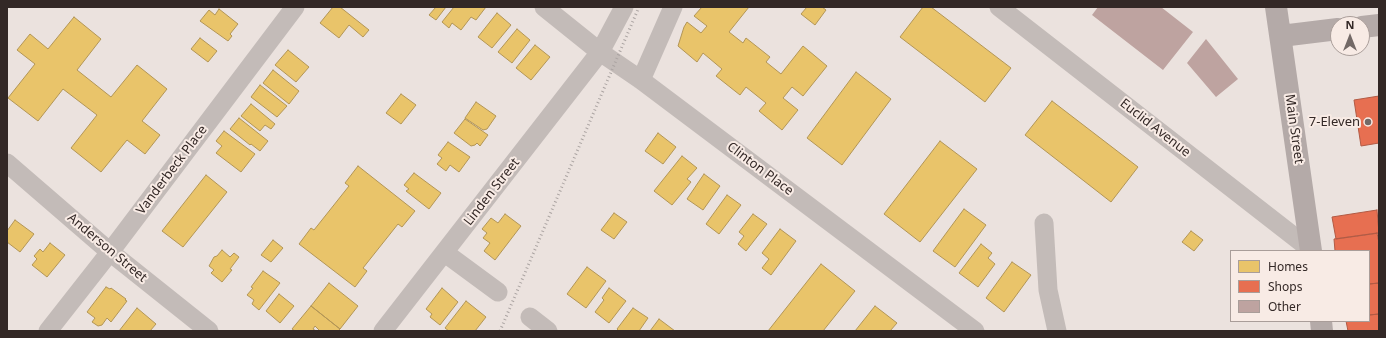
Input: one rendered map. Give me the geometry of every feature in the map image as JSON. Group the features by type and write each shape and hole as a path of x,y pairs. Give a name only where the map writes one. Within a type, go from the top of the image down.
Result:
{"main road":[{"name":"Main Street","path":"1276,7 1311,250"},
{"path":"1281,36 1330,30"}],"street":[{"name":"Vanderbeck Place","path":"48,331 110,252 296,7"},
{"name":"Clinton Place","path":"544,7 600,52 641,80 975,331"},
{"name":"Linden Street","path":"383,331 600,52 624,7"},
{"path":"641,80 673,7"},
{"name":"Euclid Avenue","path":"999,7 1311,250"},
{"name":"Anderson Street","path":"7,163 110,252 209,331"},
{"path":"1044,222 1048,290 1057,331"},
{"path":"445,253 498,292"},
{"path":"530,317 548,331"}],"building: Homes":[{"path":"333,7 340,7 369,30 363,37 349,25 339,38 320,23"},
{"path":"436,7 446,7 436,20 429,15"},
{"path":"454,7 486,7 476,20 471,17 461,30 452,23 449,28 442,22"},
{"path":"702,7 749,7 729,32 743,43 746,38 770,57 766,62 781,74 803,46 827,66 803,96 792,87 783,98 798,110 782,130 759,111 766,103 746,87 740,95 716,76 722,69 703,53 697,62 678,46 687,22 701,33 707,26 694,16"},
{"path":"807,7 822,7 826,10 815,25 801,14"},
{"path":"923,7 931,7 1011,68 985,102 900,37"},
{"path":"219,9 238,24 230,34 232,36 228,41 200,21 209,10 215,15"},
{"path":"497,13 511,25 492,48 478,37"},
{"path":"74,17 101,39 77,70 111,97 137,65 167,89 142,121 160,135 145,154 127,140 101,172 71,148 97,115 63,89 38,121 8,98 35,64 17,50 30,34 48,49"},
{"path":"517,29 530,40 512,63 498,52"},
{"path":"200,38 217,51 208,62 191,49"},
{"path":"535,45 550,57 531,80 516,68"},
{"path":"288,50 309,67 296,82 275,65"},
{"path":"273,70 299,91 289,104 263,83"},
{"path":"856,72 891,99 842,165 807,138"},
{"path":"260,85 287,106 277,117 251,97"},
{"path":"401,94 416,105 401,124 386,113"},
{"path":"1052,101 1138,167 1111,202 1025,135"},
{"path":"476,102 496,116 487,129 483,130 465,118"},
{"path":"251,104 275,124 271,129 265,125 260,131 241,116"},
{"path":"239,118 268,141 260,151 230,129"},
{"path":"465,119 488,135 480,146 477,143 471,146 454,133"},
{"path":"224,131 255,154 241,172 216,153 222,146 216,141"},
{"path":"658,133 676,147 663,164 645,151"},
{"path":"940,141 977,169 920,242 884,214"},
{"path":"448,142 470,157 459,172 450,165 446,171 437,164 442,158 438,155"},
{"path":"682,156 697,168 687,179 691,182 672,205 654,191"},
{"path":"358,166 415,211 402,227 398,224 363,268 367,271 355,287 299,244 311,228 314,230 349,186 345,183"},
{"path":"414,173 441,193 429,209 406,191 409,189 404,185"},
{"path":"704,174 720,186 703,210 687,199"},
{"path":"206,175 227,192 183,247 162,231"},
{"path":"727,195 741,205 719,234 706,224"},
{"path":"964,209 986,225 955,267 933,251"},
{"path":"614,213 627,222 614,239 601,230"},
{"path":"505,214 521,226 495,260 484,251 490,243 483,238 487,233 482,229 491,218 498,223"},
{"path":"753,214 767,224 746,251 738,244 744,236 739,232"},
{"path":"15,220 34,234 20,252 7,242 7,231"},
{"path":"780,229 796,241 771,275 762,268 769,259 762,253"},
{"path":"1191,231 1203,240 1194,251 1182,242"},
{"path":"273,240 283,248 271,262 261,255"},
{"path":"50,243 65,255 47,277 32,265 37,259 34,256 40,249 43,252"},
{"path":"981,244 992,253 988,258 995,264 978,287 959,273"},
{"path":"222,250 230,257 234,253 239,257 230,269 232,270 222,282 211,273 214,270 209,266 214,257 217,256"},
{"path":"1012,262 1031,275 1004,312 986,298"},
{"path":"821,264 855,291 823,331 768,331"},
{"path":"587,267 606,281 586,308 567,294"},
{"path":"263,271 280,283 259,310 252,304 254,300 247,295"},
{"path":"329,283 358,306 340,329 311,306"},
{"path":"106,287 111,288 127,301 111,322 107,318 102,325 98,326 92,322 95,318 87,312"},
{"path":"442,288 458,302 440,325 430,317 432,314 426,309"},
{"path":"609,288 626,301 609,323 595,312 604,300 602,298"},
{"path":"279,294 294,306 280,323 266,311"},
{"path":"466,301 486,317 475,331 449,331 445,328"},
{"path":"311,306 340,329 338,331 320,331 315,326 313,329 316,331 295,331 292,329"},
{"path":"875,306 897,323 890,331 855,331"},
{"path":"137,308 156,324 150,331 119,331"},
{"path":"633,308 648,318 639,331 619,331 617,329"},
{"path":"659,319 675,331 650,331"}],"building: Shops":[{"name":"7-Eleven","path":"1379,96 1379,143 1361,146 1354,100"},
{"path":"1377,210 1379,233 1336,239 1332,217"},
{"path":"1377,233 1379,243 1379,283 1370,284 1370,250 1335,250 1334,239"},
{"path":"1379,283 1379,314 1370,315 1370,284"},
{"path":"1379,314 1379,331 1348,331 1346,322 1370,322 1370,315"}],"building: Other":[{"path":"1098,7 1161,7 1193,32 1163,70 1092,15"},
{"path":"1206,39 1238,79 1216,97 1187,63"}],"railway":[{"path":"500,331 639,7"}],"place":[{"name":"7-Eleven","path":"1368,122"}]}
